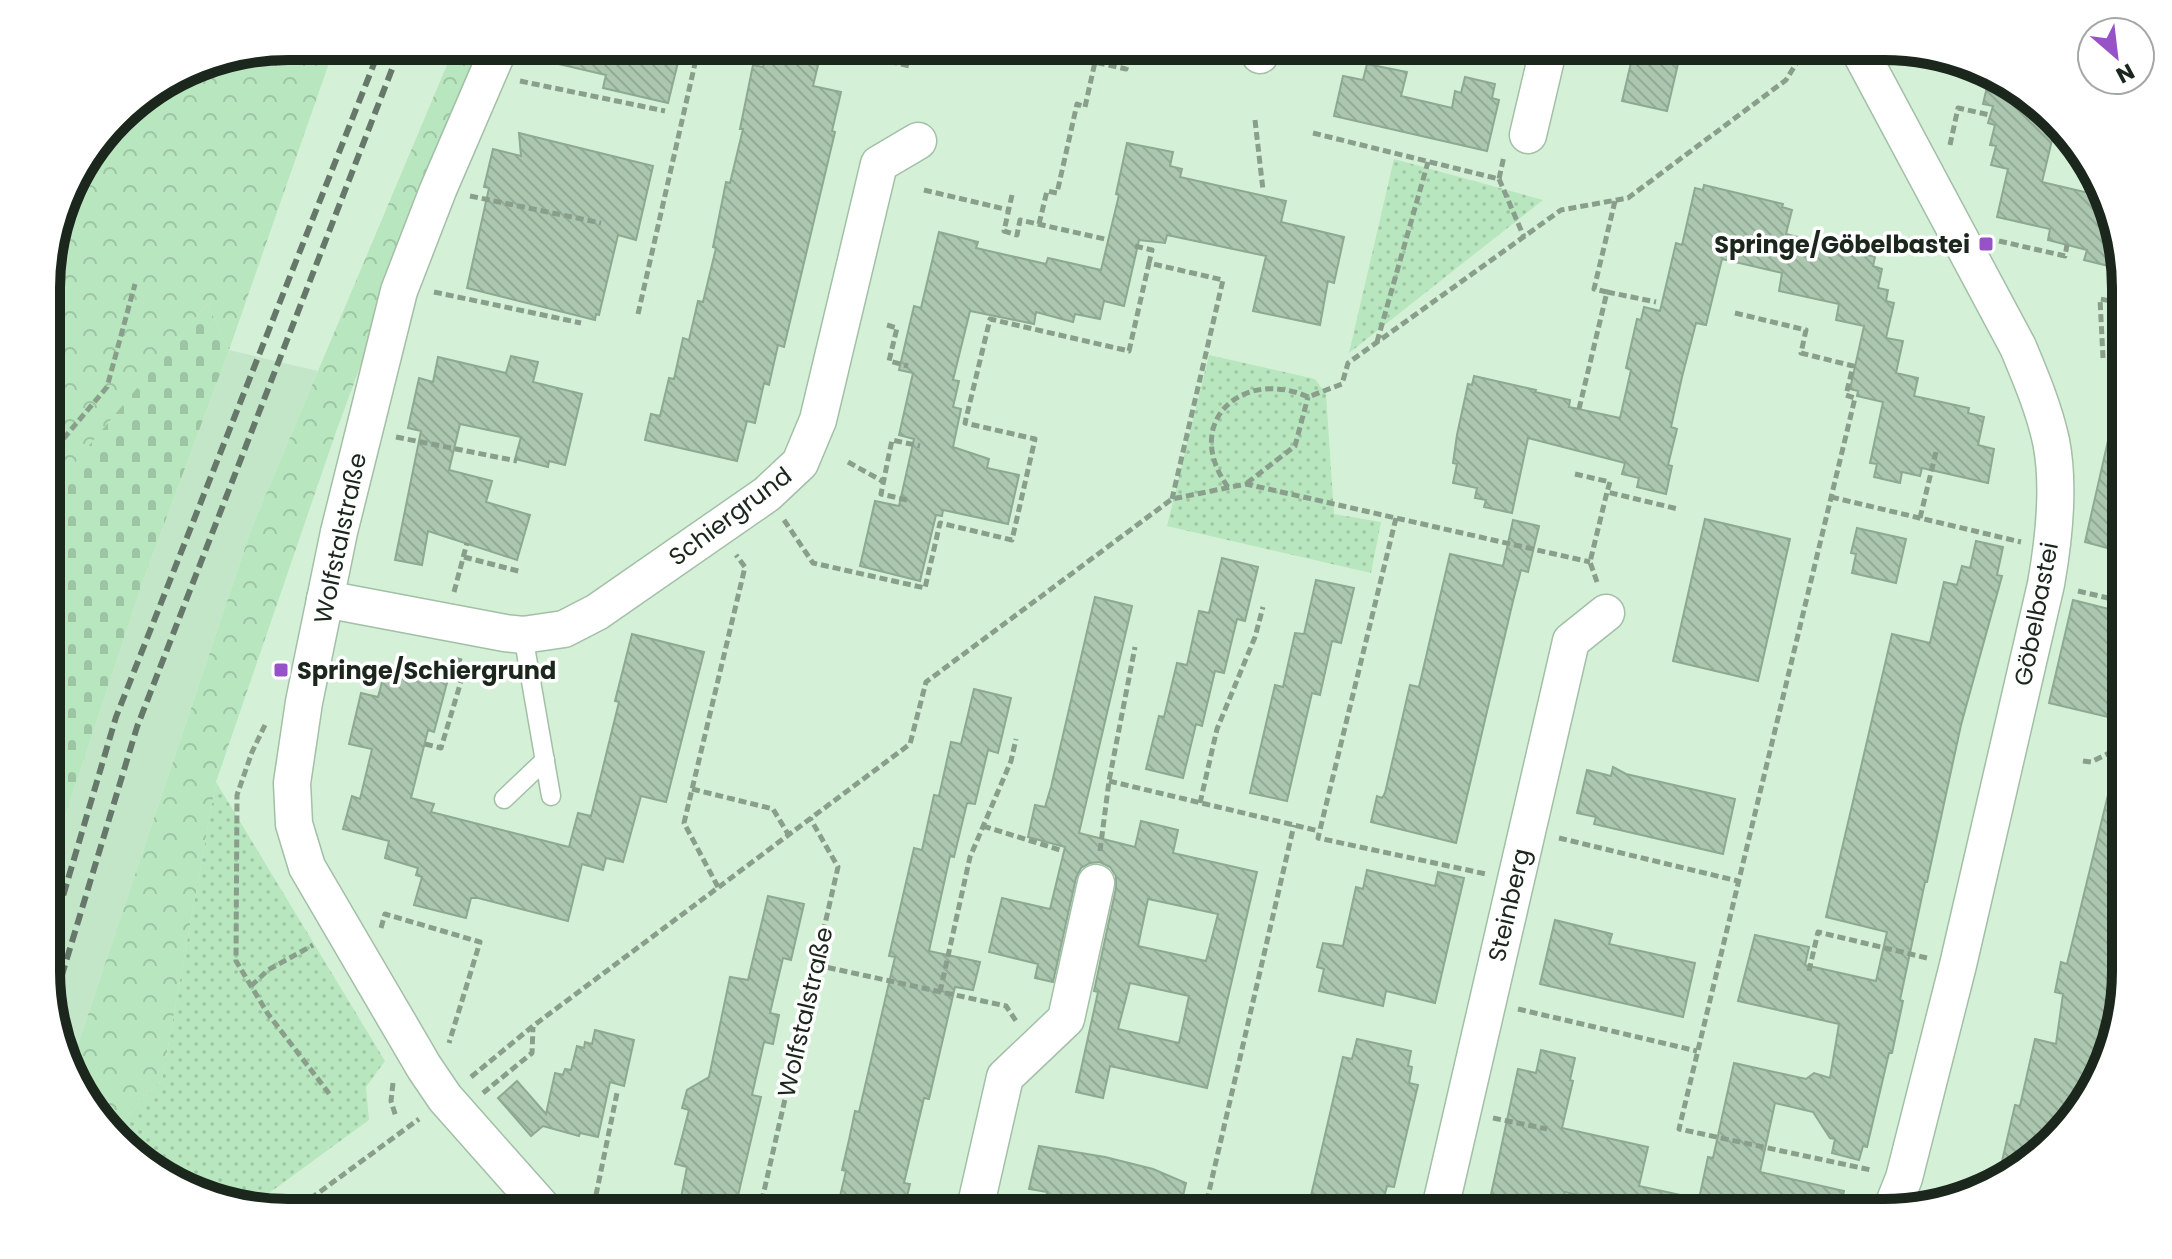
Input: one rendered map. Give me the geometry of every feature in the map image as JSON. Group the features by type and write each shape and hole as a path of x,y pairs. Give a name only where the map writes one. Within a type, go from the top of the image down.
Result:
{"street":[{"path":"1528,135 1546,60"},
{"name":"Göbelbastei","path":"1864,60 2018,347 2036,389 2051,443 2054,479 2052,549 2046,584 1958,965 1904,1178 1896,1199"},
{"name":"Wolfstalstraße","path":"494,61 438,190 399,291 325,599 304,702 292,783 294,824 299,846 319,887 445,1098 535,1199"},
{"name":"Schiergrund","path":"325,599 523,635 564,629 597,612 767,494 800,463 818,420 879,164 918,141"},
{"name":"Steinberg","path":"1442,1199 1571,641 1606,613"},
{"path":"977,1199 1005,1077 1066,1019 1096,883"}],"lane":[{"path":"523,635 551,796"},
{"path":"504,799 545,760"}],"path":[{"path":"638,314 696,60"},
{"path":"883,60 910,66 911,60"},
{"path":"1039,224 1047,191 1057,193 1077,104 1085,107 1095,62 1126,69 1128,60"},
{"path":"1228,487 1213,462 1211,448 1218,415 1227,405 1251,391 1264,388 1279,387 1308,397 1342,384 1348,363 1561,210 1628,198 1786,80 1798,60"},
{"path":"494,61 665,111"},
{"path":"1950,146 1958,108 1990,115"},
{"path":"1255,120 1263,190"},
{"path":"1313,133 1499,179"},
{"path":"1524,237 1499,179 1505,150 1528,135"},
{"path":"1376,343 1428,162"},
{"path":"438,190 601,223"},
{"path":"924,190 1009,210"},
{"path":"1012,195 1004,231 1017,235 1020,220 1109,240"},
{"path":"1615,201 1594,289 1656,302"},
{"path":"1996,240 2065,256 2067,245"},
{"path":"782,518 813,563 925,588 940,523 1012,540 1035,439 965,423 990,319 1129,351 1152,250 1135,246"},
{"path":"1149,263 1223,280 1172,499"},
{"path":"60,443 107,387 135,284"},
{"path":"434,292 581,323"},
{"path":"1579,409 1607,292"},
{"path":"2103,358 2100,299 2112,301"},
{"path":"1735,313 1806,330 1801,353 1853,366 1846,395 1855,398 1679,1129 1857,1167"},
{"path":"887,325 897,328 889,361 908,366"},
{"path":"1246,484 1295,446 1308,397"},
{"path":"363,431 517,461"},
{"path":"907,500 881,494 892,440 920,446"},
{"path":"1920,518 1936,452"},
{"path":"848,462 884,482"},
{"path":"1575,474 1610,482 1590,562 1606,613"},
{"path":"461,1085 533,1026 910,744 926,682 1172,499 1246,484 1590,562"},
{"path":"1607,492 1678,509"},
{"path":"1831,497 2031,545"},
{"path":"1396,518 1318,838 1514,880"},
{"path":"451,606 467,543"},
{"path":"464,557 522,572"},
{"path":"718,887 684,823 745,567"},
{"path":"2078,591 2112,599"},
{"path":"1200,803 1217,729 1255,637 1263,607"},
{"path":"1096,883 1109,781 1135,647"},
{"path":"425,744 441,748 462,678 455,676 461,655"},
{"path":"268,720 252,752 237,795 236,961 268,1014 331,1096"},
{"path":"940,992 970,857 1011,761 1016,739"},
{"path":"2083,761 2091,762 2112,752"},
{"path":"1109,781 1319,831"},
{"path":"692,789 773,809 788,834"},
{"name":"Wolfstalstraße","path":"762,1199 838,867 810,818"},
{"path":"1207,1199 1294,825"},
{"path":"983,826 1060,850"},
{"path":"1574,841 1738,881"},
{"path":"377,943 385,914 480,942 449,1044"},
{"path":"1809,971 1818,932 1939,961"},
{"path":"251,986 268,970 315,944"},
{"path":"816,965 1006,1006"},
{"path":"1514,1008 1697,1051"},
{"path":"474,1100 532,1053 533,1026"},
{"path":"596,1195 617,1093"},
{"path":"310,1199 431,1110"},
{"path":"1492,1118 1547,1129"}],"shaded area":[{"path":"229,350 318,371 251,530 75,1052 62,1001 60,832 144,578"}],"green space":[{"path":"330,60 229,350 207,304 67,473 60,467 62,258 77,201 98,161 138,117 161,98 187,83 215,72 258,62"},
{"path":"449,60 478,60 442,144 336,432 216,782 162,1080 119,1123 98,1098 75,1052 251,530"},
{"path":"1394,159 1543,200 1349,353"},
{"path":"207,304 229,350 144,578 60,832 60,467 67,472"},
{"path":"1209,355 1315,379 1326,394 1334,514 1381,522 1371,573 1167,526"},
{"path":"216,782 385,1061 366,1087 369,1120 263,1197 201,1182 149,1152 119,1123 162,1080"}],"building":[{"path":"541,60 679,60 668,103 603,88 606,75"},
{"path":"764,60 796,60 818,65 813,86 841,92 832,131 835,132 784,347 778,345 769,385 764,383 755,423 747,421 737,461 645,440 651,414 660,416 669,378 674,379 683,338 689,340 698,301 703,302 716,248 713,247 726,182 730,183 743,129 740,129 753,65 763,67"},
{"path":"1632,60 1679,60 1667,111 1622,101"},
{"path":"1367,64 1407,72 1401,96 1452,108 1455,91 1461,93 1465,77 1495,84 1492,98 1499,100 1487,151 1334,116 1343,76 1363,80"},
{"path":"1987,85 2023,107 2047,129 2046,134 2053,136 2042,182 2091,193 2108,243 2111,267 2084,260 2087,250 2048,240 2050,229 1997,217 2008,169 1991,165 1996,146 1990,145 1995,125 1988,123 1993,106 1983,104"},
{"path":"519,133 653,166 636,240 618,235 599,315 596,314 595,320 467,288 489,188 484,187 493,149 521,156"},
{"path":"1127,143 1173,152 1170,166 1182,169 1180,177 1286,201 1281,222 1344,237 1334,283 1328,281 1320,325 1253,311 1266,256 1167,235 1165,243 1139,240 1124,306 1104,301 1100,319 1075,314 1073,322 1036,312 1034,324 970,311 953,380 959,381 953,407 961,409 953,447 989,459 987,468 1019,475 1008,524 943,510 942,516 936,515 920,581 860,566 875,501 899,506 914,439 899,435 913,373 899,370 914,306 921,308 939,232 978,242 976,248 1046,264 1048,258 1101,270 1119,195 1116,194"},
{"path":"1704,185 1783,204 1782,207 1792,210 1786,234 1875,257 1873,266 1882,269 1878,288 1888,290 1886,301 1894,303 1886,338 1903,341 1896,373 1918,378 1914,396 1969,408 1968,413 1984,417 1978,445 1994,449 1988,483 1922,468 1920,476 1902,472 1900,483 1874,477 1877,464 1870,463 1883,402 1857,396 1858,391 1850,389 1864,326 1836,320 1839,304 1779,291 1782,273 1722,259 1706,325 1696,323 1682,377 1671,427 1677,429 1668,465 1672,466 1666,494 1637,487 1639,478 1622,474 1625,463 1528,438 1512,513 1484,507 1486,500 1475,498 1477,488 1453,483 1457,464 1453,463 1457,435 1468,384 1472,385 1474,376 1536,390 1570,400 1569,407 1620,418 1631,370 1626,368 1637,319 1641,320 1644,307 1660,311 1676,243 1682,245 1695,188 1703,190"},
{"path":"511,356 538,362 533,382 582,394 565,465 549,461 548,467 515,459 521,437 460,424 449,470 492,481 486,502 530,515 517,560 428,531 422,565 395,560 421,431 408,428 419,378 433,382 438,357 506,373"},
{"path":"2112,423 2111,549 2085,542"},
{"path":"1705,519 1790,539 1758,681 1673,661"},
{"path":"1513,520 1539,526 1528,572 1521,570 1456,843 1371,822 1377,796 1382,798 1385,793 1410,685 1419,687 1450,554 1503,566"},
{"path":"1857,528 1906,539 1896,583 1852,573 1856,554 1851,553"},
{"path":"1976,541 2003,547 1997,575 2002,576 1961,725 1900,1000 1903,1001 1892,1053 1889,1053 1867,1147 1863,1146 1859,1160 1832,1153 1835,1139 1830,1138 1813,1112 1775,1103 1760,1172 1844,1191 1842,1199 1699,1199 1708,1157 1713,1158 1734,1063 1806,1079 1814,1073 1830,1078 1839,1024 1738,1001 1755,935 1809,947 1805,965 1876,981 1887,932 1826,917 1892,634 1930,643 1944,582 1957,585 1962,566 1970,568"},
{"path":"1222,558 1258,567 1245,621 1237,619 1224,673 1215,671 1202,726 1196,724 1183,778 1146,769 1159,716 1164,717 1177,663 1187,665 1199,611 1209,613"},
{"path":"1316,580 1354,588 1341,643 1332,641 1320,695 1312,693 1287,801 1250,793 1275,685 1283,687 1295,633 1304,634"},
{"path":"1095,597 1132,606 1079,833 1135,847 1141,821 1178,830 1173,853 1257,872 1207,1088 1110,1066 1103,1098 1076,1092 1116,888 1116,876 1110,867 1100,862 1090,863 1081,868 1076,878 1053,982 1035,978 1038,964 989,952 1002,898 1050,909 1065,847 1028,837 1035,805 1045,807","holes":["1148,899 1218,914 1206,961 1138,946","1130,983 1189,996 1179,1043 1118,1029"]},
{"path":"2073,600 2112,610 2112,718 2049,703"},
{"path":"632,634 704,652 666,802 641,796 623,862 606,858 603,870 582,864 568,921 478,898 471,898 466,918 414,905 422,877 416,875 418,868 385,858 389,841 343,829 352,796 360,799 372,749 349,744 361,693 378,697 385,671 400,675 402,667 448,679 434,732 428,730 411,798 434,804 431,812 569,847 578,813 591,816"},
{"path":"974,689 1011,698 998,753 988,750 975,804 967,803 954,857 950,856 929,951 980,962 973,990 955,987 929,1099 924,1098 904,1183 910,1184 906,1199 839,1199 846,1171 842,1170 855,1111 859,1112 895,957 889,956 914,848 922,850 934,795 939,796 951,742 961,744"},
{"path":"1613,767 1626,774 1735,799 1723,854 1594,824 1596,817 1577,813 1587,770 1611,776"},
{"path":"2112,778 2112,986 2104,1030 2095,1058 2065,1110 2023,1152 2001,1166 2015,1105 2020,1106 2035,1039 2056,1044 2063,994 2055,992 2061,962 2067,964"},
{"path":"1367,870 1435,886 1438,872 1464,878 1435,1003 1386,991 1383,1006 1319,991 1324,969 1317,967 1323,943 1343,946 1356,887 1363,889"},
{"path":"768,896 804,904 791,960 783,958 770,1013 779,1015 773,1044 764,1042 752,1095 761,1097 737,1199 681,1199 687,1167 675,1164 689,1110 682,1108 687,1090 709,1077 730,977 748,980"},
{"path":"1555,920 1612,934 1609,944 1695,963 1683,1017 1540,984"},
{"path":"595,1030 634,1040 624,1086 610,1082 598,1137 580,1133 579,1136 543,1126 531,1136 498,1098 517,1081 546,1114 555,1073 563,1075 565,1069 571,1070 577,1046 584,1048 585,1042 592,1044"},
{"path":"1357,1039 1411,1051 1409,1083 1418,1085 1394,1187 1387,1186 1384,1199 1310,1199 1343,1057 1352,1059"},
{"path":"1541,1050 1575,1058 1562,1128 1648,1147 1639,1186 1699,1199 1594,1199 1565,1192 1563,1199 1490,1199 1518,1069 1536,1073"},
{"path":"1039,1146 1153,1169 1186,1183 1182,1199 1046,1199 1047,1192 1029,1189"}],"railway":[{"path":"60,906 116,717 375,60"},
{"path":"61,979 137,727 396,60"}],"place":[{"name":"Springe/Göbelbastei","path":"1986,244"},
{"name":"Springe/Schiergrund","path":"281,670"}]}
